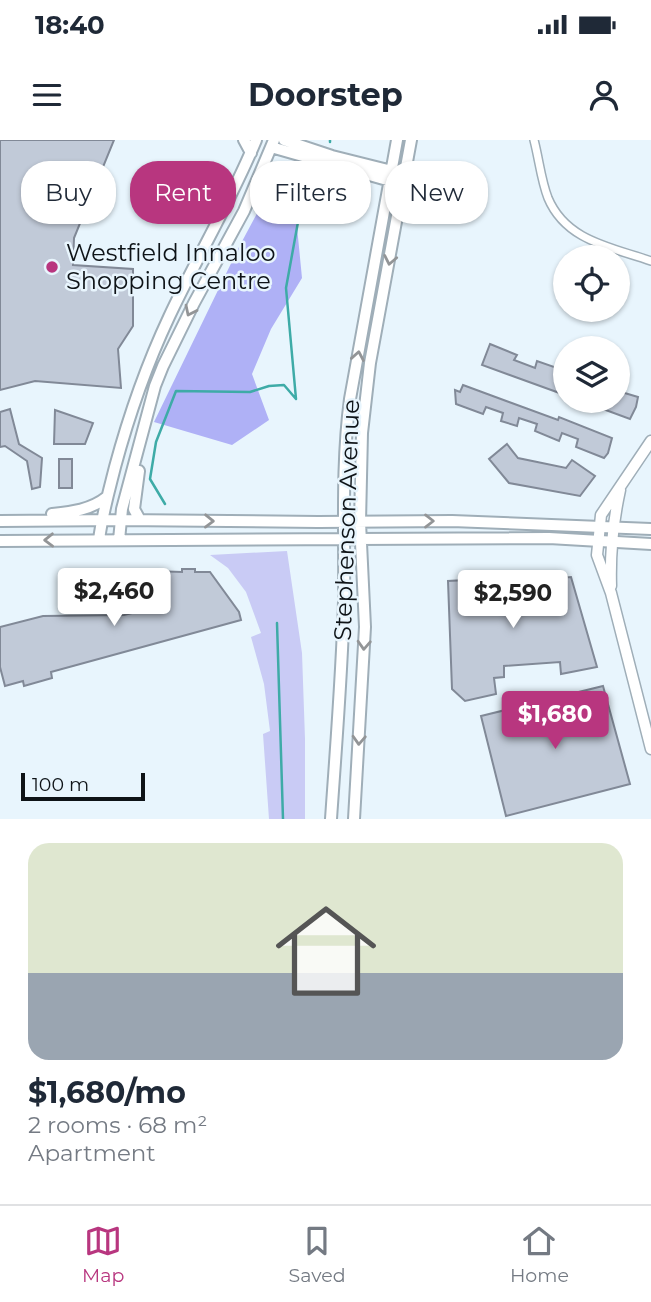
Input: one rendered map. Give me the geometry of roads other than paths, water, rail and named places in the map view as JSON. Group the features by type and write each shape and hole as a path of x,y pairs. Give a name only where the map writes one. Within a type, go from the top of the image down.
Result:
{"main road":[{"path":"99,540 125,428 142,377 170,314 251,153 252,140"},
{"path":"284,140 385,174"},
{"name":"Stephenson Avenue","path":"394,161 397,140"},
{"name":"Stephenson Avenue","path":"408,161 411,140"},
{"path":"119,540 121,520 141,434 155,386 194,303 244,211 273,144 385,174"},
{"name":"Stephenson Avenue","path":"331,819 340,684 345,432 385,208"},
{"name":"Stephenson Avenue","path":"354,819 365,627 360,522 362,433 370,363 396,224"},
{"path":"141,434 142,455 134,509 141,520"},
{"path":"651,440 600,514 597,557 611,593 651,748"},
{"path":"611,593 610,555 621,486"},
{"path":"15,521 32,516 71,512 99,503 107,497"},
{"path":"0,521 452,521 651,529"},
{"path":"0,541 549,538 651,544"}],"street":[{"path":"252,140 273,144"},
{"path":"534,140 547,196 555,213 568,228 586,239 651,261"}],"waterway":[{"path":"165,504 150,479 156,442 176,391 250,392 284,385 296,399 286,288 298,224"},
{"path":"277,623 283,819"}],"place":[{"name":"Westfield Innaloo Shopping Centre","path":"52,267"}]}
